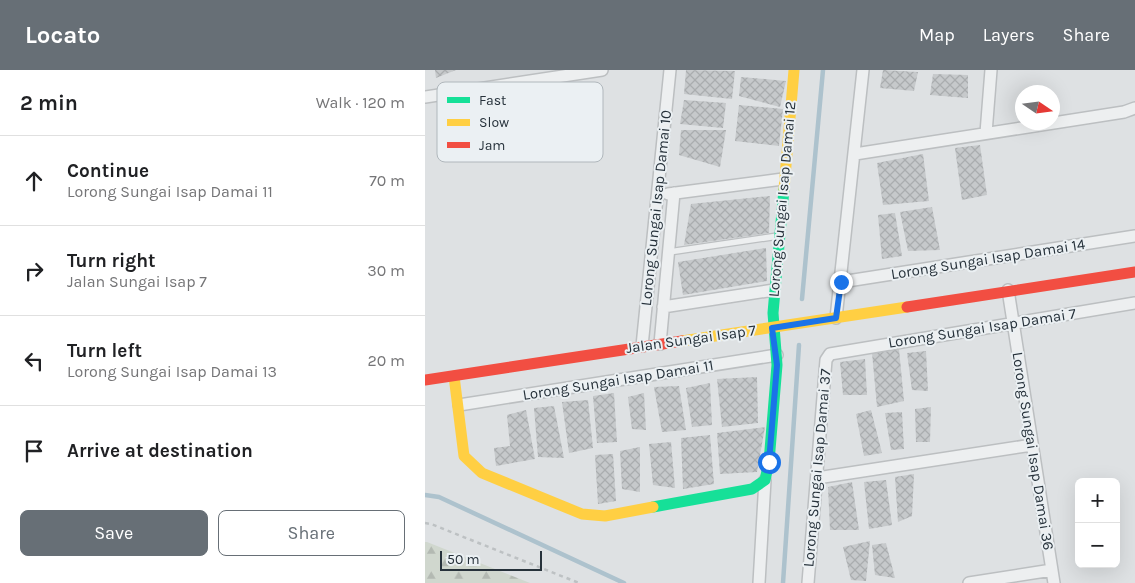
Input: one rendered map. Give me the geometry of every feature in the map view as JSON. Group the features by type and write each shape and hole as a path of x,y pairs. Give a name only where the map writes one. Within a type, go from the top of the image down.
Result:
{"street":[{"path":"524,82 603,70"},
{"name":"Lorong Sungai Isap Damai 10","path":"642,346 670,70"},
{"name":"Lorong Sungai Isap Damai 12","path":"772,328 783,179 794,70"},
{"path":"836,318 863,70"},
{"path":"986,133 991,70"},
{"path":"855,154 1124,112 1135,108"},
{"path":"657,196 783,179"},
{"path":"660,344 674,194"},
{"name":"Lorong Sungai Isap Damai 14","path":"841,282 1135,236"},
{"name":"Jalan Sungai Isap 7","path":"425,380 1135,272"},
{"path":"663,307 774,290"},
{"name":"Lorong Sungai Isap Damai 36","path":"1008,290 1054,583"},
{"name":"Lorong Sungai Isap Damai 7","path":"830,354 1012,322 1135,303"},
{"path":"759,583 765,480 769,462 777,355 772,328"},
{"name":"Lorong Sungai Isap Damai 37","path":"807,583 826,360 830,354"},
{"name":"Lorong Sungai Isap Damai 11","path":"459,406 777,355"},
{"path":"454,376 464,456 474,468 583,514 605,516 752,489 765,480"},
{"path":"817,478 1032,444"},
{"path":"969,583 1052,570"}],"lane":[{"path":"669,252 779,236"}],"path":[{"path":"425,523 579,583"}],"green space":[{"path":"425,542 427,542 530,583 425,583"}],"building":[{"path":"435,70 456,70 436,78"},
{"path":"686,70 735,71 732,99 684,94"},
{"path":"883,70 918,72 914,91 880,88"},
{"path":"933,74 968,75 968,98 930,95"},
{"path":"741,77 786,81 780,107 739,96"},
{"path":"684,100 726,103 723,128 680,124"},
{"path":"739,105 783,109 779,146 735,141"},
{"path":"681,130 726,130 720,167 679,155"},
{"path":"980,145 987,195 962,200 955,148"},
{"path":"923,154 929,201 883,205 877,163"},
{"path":"770,196 769,233 684,245 691,204"},
{"path":"932,207 940,250 908,251 900,212"},
{"path":"895,213 902,256 882,259 878,215"},
{"path":"766,248 767,281 683,295 678,262"},
{"path":"899,349 904,401 877,407 872,353"},
{"path":"926,351 928,391 912,390 907,353"},
{"path":"865,359 867,395 843,395 840,362"},
{"path":"757,377 758,423 722,427 717,379"},
{"path":"710,383 712,425 692,427 686,388"},
{"path":"679,386 686,430 662,432 654,387"},
{"path":"614,393 617,442 597,443 593,396"},
{"path":"644,393 646,430 632,429 628,397"},
{"path":"588,400 593,448 569,453 562,402"},
{"path":"554,406 564,458 538,457 534,408"},
{"path":"931,407 930,442 916,442 915,409"},
{"path":"526,410 535,459 496,466 494,448 510,446 507,415"},
{"path":"871,410 882,453 864,456 856,414"},
{"path":"902,412 904,449 891,450 885,413"},
{"path":"765,427 757,472 720,474 717,433"},
{"path":"710,435 714,484 683,489 681,438"},
{"path":"671,442 675,488 653,485 649,444"},
{"path":"640,447 640,492 622,489 620,451"},
{"path":"613,454 616,501 598,504 595,455"},
{"path":"914,474 912,516 898,522 895,477"},
{"path":"886,480 892,525 869,529 864,482"},
{"path":"852,482 859,530 830,530 828,487"},
{"path":"870,541 866,581 851,580 843,547"},
{"path":"886,543 895,578 875,575 872,545"}],"waterway":[{"path":"802,299 823,70"},
{"path":"783,583 799,345"},
{"path":"425,495 439,497 624,583"}],"traffic: fast":[{"path":"653,507 752,489 765,480 769,462 777,365 773,313 784,189"}],"traffic: slow":[{"path":"784,189 794,70"},
{"path":"682,341 907,307"},
{"path":"454,376 464,456 482,473 582,514 605,516 653,507"}],"traffic: jam":[{"path":"907,307 1135,272"},
{"path":"425,380 682,341"}],"route":[{"path":"769,462 777,365 772,328 836,318 841,282"}]}
